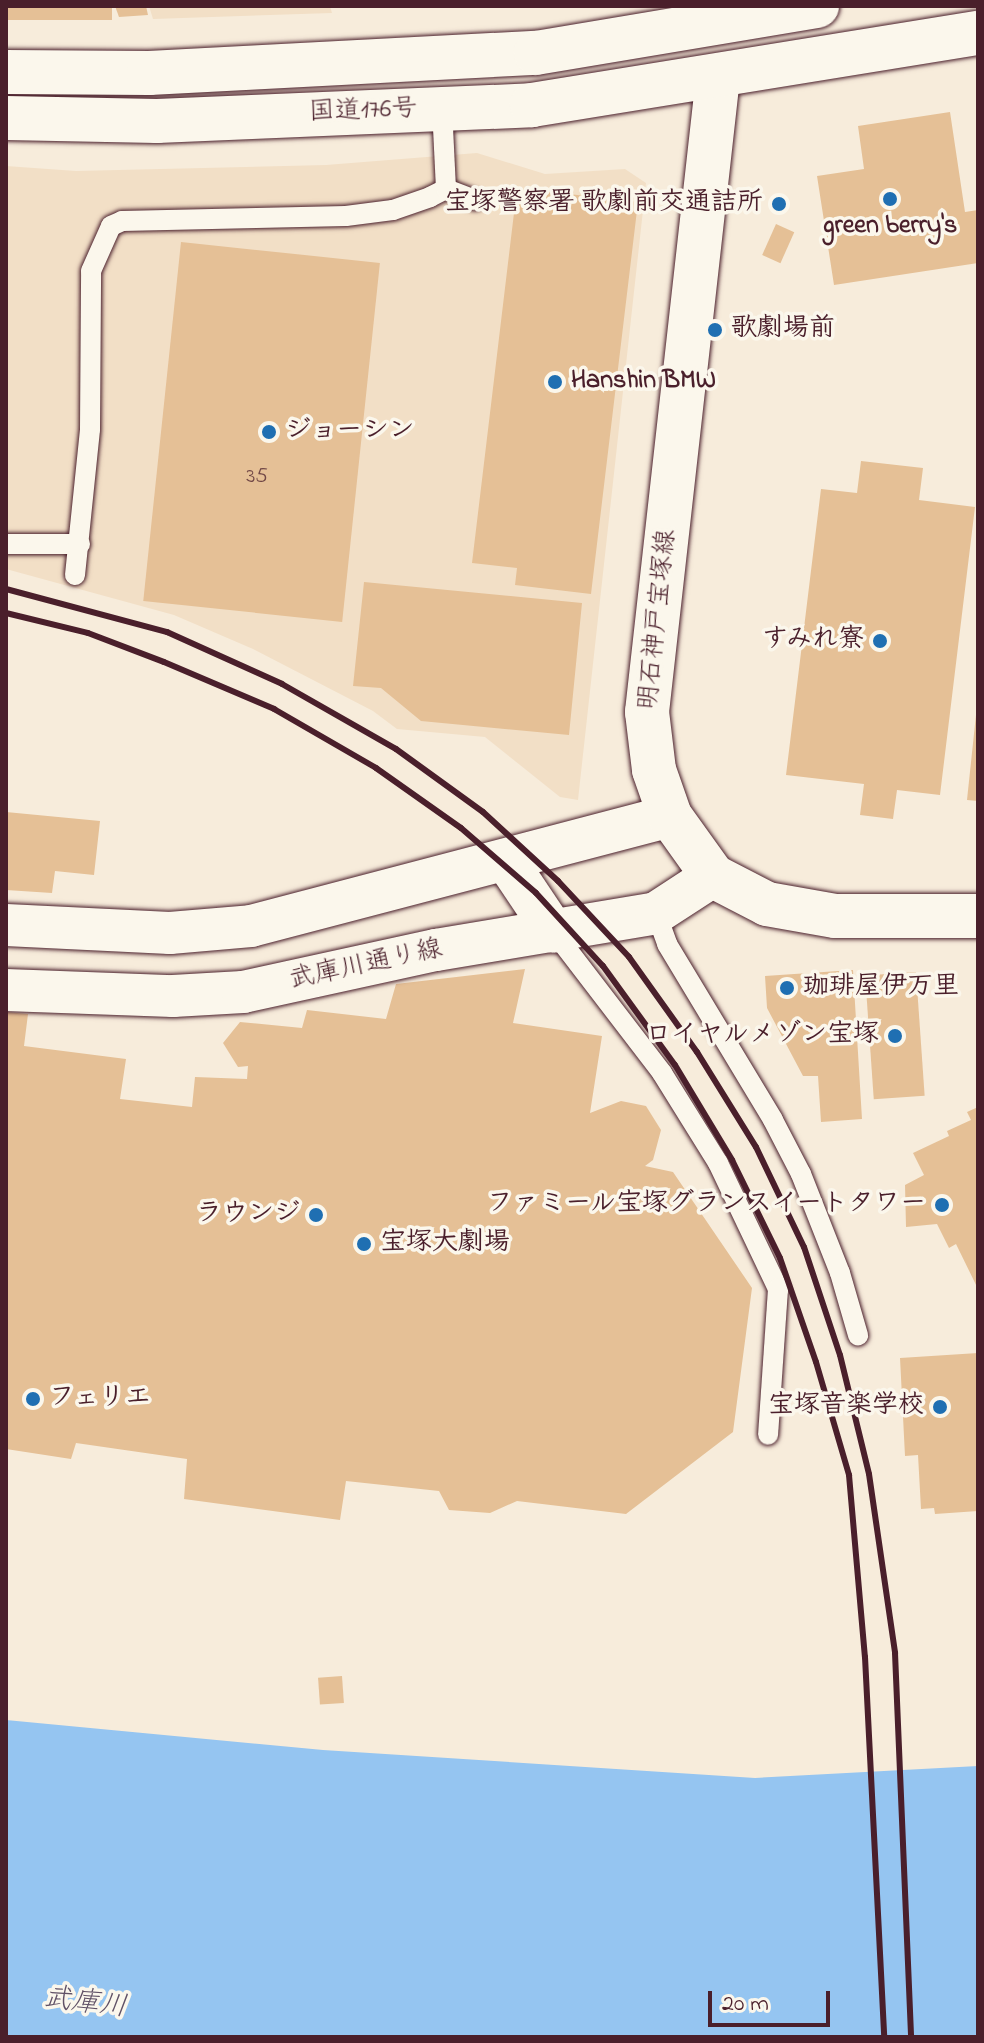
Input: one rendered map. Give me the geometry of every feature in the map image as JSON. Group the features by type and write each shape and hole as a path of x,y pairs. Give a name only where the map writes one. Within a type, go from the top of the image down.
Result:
{"main road":[{"name":"国道176号","path":"6,72 149,73 536,53 710,15 817,6"},
{"path":"710,15 718,77"},
{"name":"国道176号","path":"6,118 157,121 532,105 978,33"},
{"name":"明石神戸宝塚線","path":"718,77 647,712 654,770 670,816 713,876 767,904 835,916 978,916"}],"street":[{"path":"6,925 170,933 251,926 507,862 670,816"},
{"path":"507,862 554,932"},
{"name":"武庫川通り線","path":"6,990 173,996 243,992 436,950 656,913 713,876"}],"lane":[{"path":"442,108 446,189"},
{"path":"75,575 90,429 91,271 113,223 346,216 393,210 446,189 475,200"},
{"path":"6,544 80,544"},
{"path":"656,913 667,944 766,1107 801,1174 840,1273 858,1335"},
{"path":"554,932 662,1073 718,1163 778,1289 768,1435"}],"shaded area":[{"path":"149,6 330,6 332,13 153,19"},
{"path":"477,153 545,174 625,169 646,183 578,800 560,797 485,737 397,729 373,711 253,649 174,615 6,569 6,166 76,171 326,165"}],"water":[{"name":"武庫川","path":"6,1720 323,1750 755,1778 978,1766 978,2037 6,2037"}],"building":[{"path":"6,6 112,6 112,20 6,20"},
{"path":"115,6 146,6 148,15 119,17"},
{"path":"950,112 965,212 978,210 978,263 834,285 817,176 864,169 858,126"},
{"name":"Hanshin BMW","path":"517,188 638,202 591,594 515,585 517,568 472,563"},
{"path":"776,224 794,232 780,263 762,255"},
{"path":"181,242 380,263 342,622 143,601"},
{"name":"すみれ寮","path":"861,461 923,468 919,500 975,507 940,795 897,790 893,819 860,815 864,784 786,775 821,489 857,493"},
{"path":"364,582 582,603 569,735 421,721 381,688 353,686"},
{"path":"978,715 978,801 967,800"},
{"path":"6,812 100,821 94,875 55,871 52,893 6,890"},
{"name":"宝塚大劇場","path":"525,969 513,1023 602,1036 590,1113 621,1101 646,1106 661,1130 653,1160 645,1166 673,1172 752,1288 733,1432 626,1514 517,1501 490,1513 449,1510 439,1491 346,1481 340,1520 184,1499 187,1459 76,1443 71,1459 6,1449 6,1012 28,1014 24,1046 126,1059 120,1099 192,1107 195,1077 247,1079 248,1066 238,1067 223,1043 240,1022 302,1028 307,1010 386,1019 396,984"},
{"path":"853,970 862,1119 821,1122 818,1076 803,1076 767,1008 765,976"},
{"name":"ロイヤルメゾン宝塚","path":"916,972 925,1096 874,1099 865,976"},
{"name":"ファミール宝塚グランスイートタワー","path":"978,1107 978,1289 956,1244 949,1248 937,1224 906,1227 905,1185 924,1175 913,1153 949,1136 947,1131 971,1120 967,1112"},
{"name":"宝塚音楽学校","path":"978,1353 978,1511 935,1514 934,1508 921,1509 918,1455 905,1456 900,1358"},
{"path":"342,1676 344,1703 320,1705 318,1678"}],"railway":[{"path":"6,589 167,632 282,684 396,749 483,812 558,881 629,957 697,1052 756,1147 804,1247 840,1355 869,1474 895,1653 911,2037"},
{"path":"6,613 88,633 164,662 274,709 376,768 461,828 536,893 603,966 675,1065 732,1160 780,1258 816,1362 849,1475 865,1657 884,2037"}],"place":[{"name":"green berry's","path":"890,199"},
{"name":"宝塚警察署 歌劇前交通詰所","path":"779,204"},
{"name":"歌劇場前","path":"715,330"},
{"name":"Hanshin BMW","path":"555,382"},
{"name":"ジョーシン","path":"269,432"},
{"name":"すみれ寮","path":"880,641"},
{"name":"珈琲屋伊万里","path":"787,988"},
{"name":"ロイヤルメゾン宝塚","path":"895,1036"},
{"name":"ファミール宝塚グランスイートタワー","path":"942,1205"},
{"name":"ラウンジ","path":"316,1215"},
{"name":"宝塚大劇場","path":"364,1244"},
{"name":"フェリエ","path":"33,1399"},
{"name":"宝塚音楽学校","path":"940,1407"}]}
